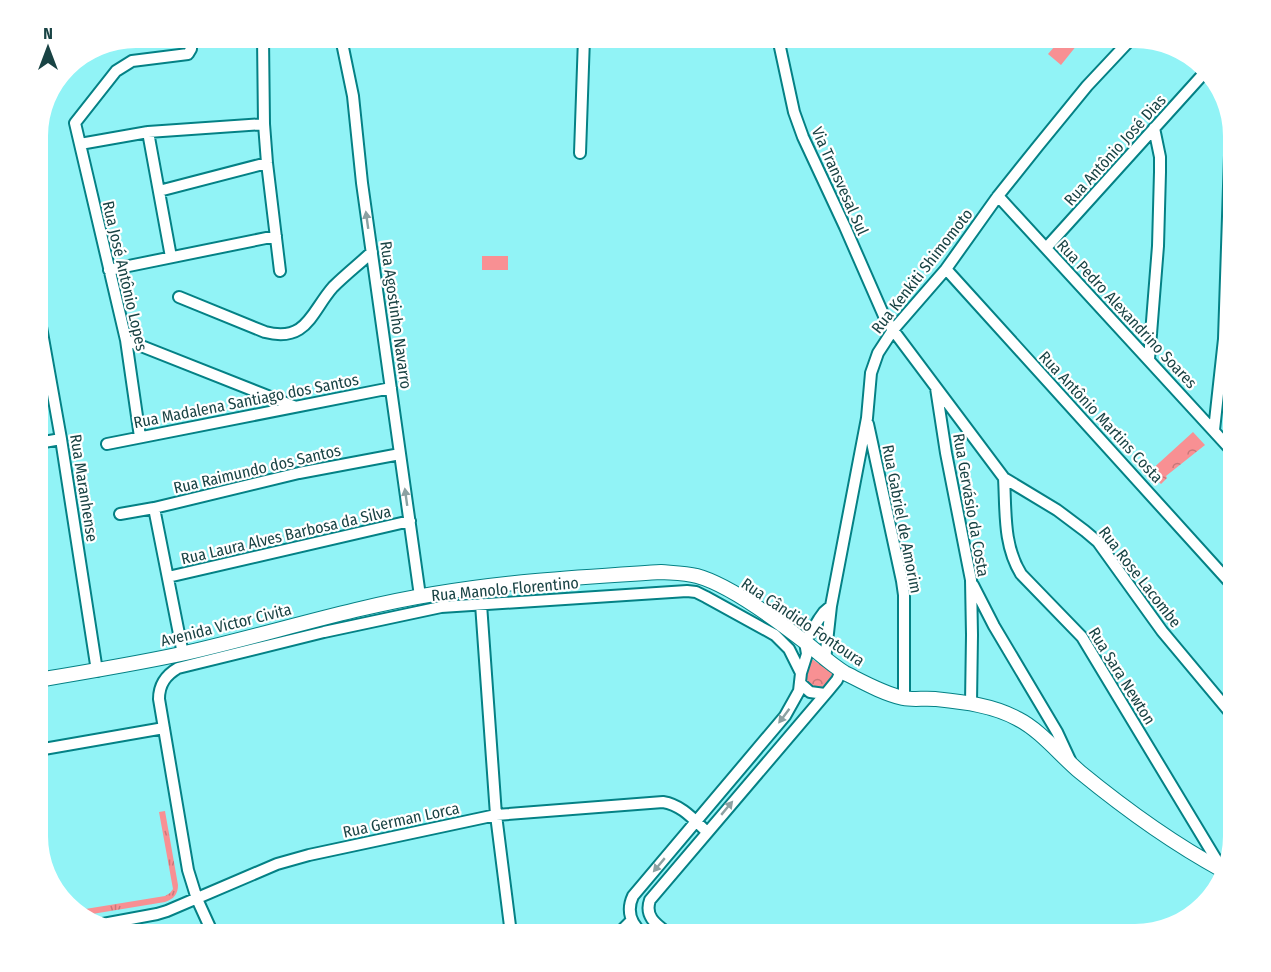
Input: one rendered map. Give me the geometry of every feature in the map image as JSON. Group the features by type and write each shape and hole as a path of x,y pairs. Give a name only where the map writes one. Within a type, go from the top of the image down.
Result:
{"main road":[{"name":"Rua Cândido Fontoura","path":"420,596 533,581 661,572 698,576 718,584 750,603 805,642 825,660 869,686 904,698 970,703 1007,714 1024,722 1107,794 1195,855 1217,867"},
{"name":"Avenida Victor Civita","path":"48,678 183,654 309,621 420,596"}],"street":[{"name":"Rua José Antônio Lopes","path":"140,437 126,340 75,123 116,71 132,61 188,54 191,48"},
{"path":"263,48 264,124 280,271"},
{"name":"Rua Agostinho Navarro","path":"343,48 353,96 362,183 420,596"},
{"path":"580,153 584,48"},
{"name":"Via Transvesal Sul","path":"780,48 794,112 803,137 884,316 1004,478"},
{"name":"Rua Kenkiti Shimomoto","path":"825,660 831,606 867,418 871,373 878,353 893,330 946,269 998,196 1087,86 1123,48"},
{"name":"Rua Antônio José Dias","path":"1046,248 1201,78"},
{"path":"80,144 148,132 264,124"},
{"path":"1149,359 1158,246 1160,171 1154,128"},
{"path":"148,132 171,257"},
{"path":"159,191 267,163"},
{"name":"Rua Pedro Alexandrino Soares","path":"998,196 1223,440"},
{"path":"109,270 276,236"},
{"path":"179,297 265,332 286,335 307,324 333,288 372,252"},
{"name":"Rua Antônio Martins Costa","path":"946,269 1223,575"},
{"path":"126,340 294,407"},
{"path":"1214,430 1223,348"},
{"name":"Rua Maranhense","path":"48,366 97,671"},
{"name":"Rua Gervásio da Costa","path":"935,385 971,580 970,703"},
{"name":"Rua Madalena Santiago dos Santos","path":"107,444 391,388"},
{"name":"Rua Gabriel de Amorim","path":"867,418 904,595 904,698"},
{"path":"48,441 61,439"},
{"name":"Rua Raimundo dos Santos","path":"120,514 289,475 400,454"},
{"name":"Rua Rose Lacombe","path":"1004,478 1057,510 1098,542 1162,631 1223,704"},
{"name":"Rua Sara Newton","path":"1004,478 1008,540 1014,563 1021,574 1082,637 1218,863"},
{"path":"154,508 183,654"},
{"name":"Rua Laura Alves Barbosa da Silva","path":"168,577 410,521"},
{"path":"971,580 994,626 1057,732 1072,766"},
{"name":"Rua Manolo Florentino","path":"208,924 197,899 188,870 159,699 159,690 165,679 178,668 324,632 441,607 687,591 696,592 775,635 789,649 800,678"},
{"path":"481,604 496,815 510,924"},
{"name":"Rua Kenkiti Shimomoto","path":"805,642 824,612 831,606"},
{"path":"972,635 983,628 994,626"},
{"path":"633,924 630,905 633,896 785,716 795,699 807,654 805,642"},
{"path":"658,924 650,917 648,910 650,900 837,680 841,671"},
{"path":"800,678 810,692 825,694"},
{"path":"1024,722 1037,718 1043,708"},
{"path":"48,748 164,728"},
{"name":"Rua German Lorca","path":"117,921 157,914 292,859 496,815 658,802 679,807 707,832"},
{"path":"1195,855 1196,827"},
{"path":"628,924 631,921"}],"green space":[{"path":"1053,48 1075,48 1061,65 1048,54"},
{"path":"482,256 508,256 508,270 482,270"},
{"path":"1193,432 1205,445 1166,476 1167,478 1161,484 1149,472"},
{"path":"812,659 833,673 823,687 812,686 807,680 806,674"},
{"path":"165,811 178,885 175,896 165,902 95,914 87,909 165,896 173,889 159,812"}]}
